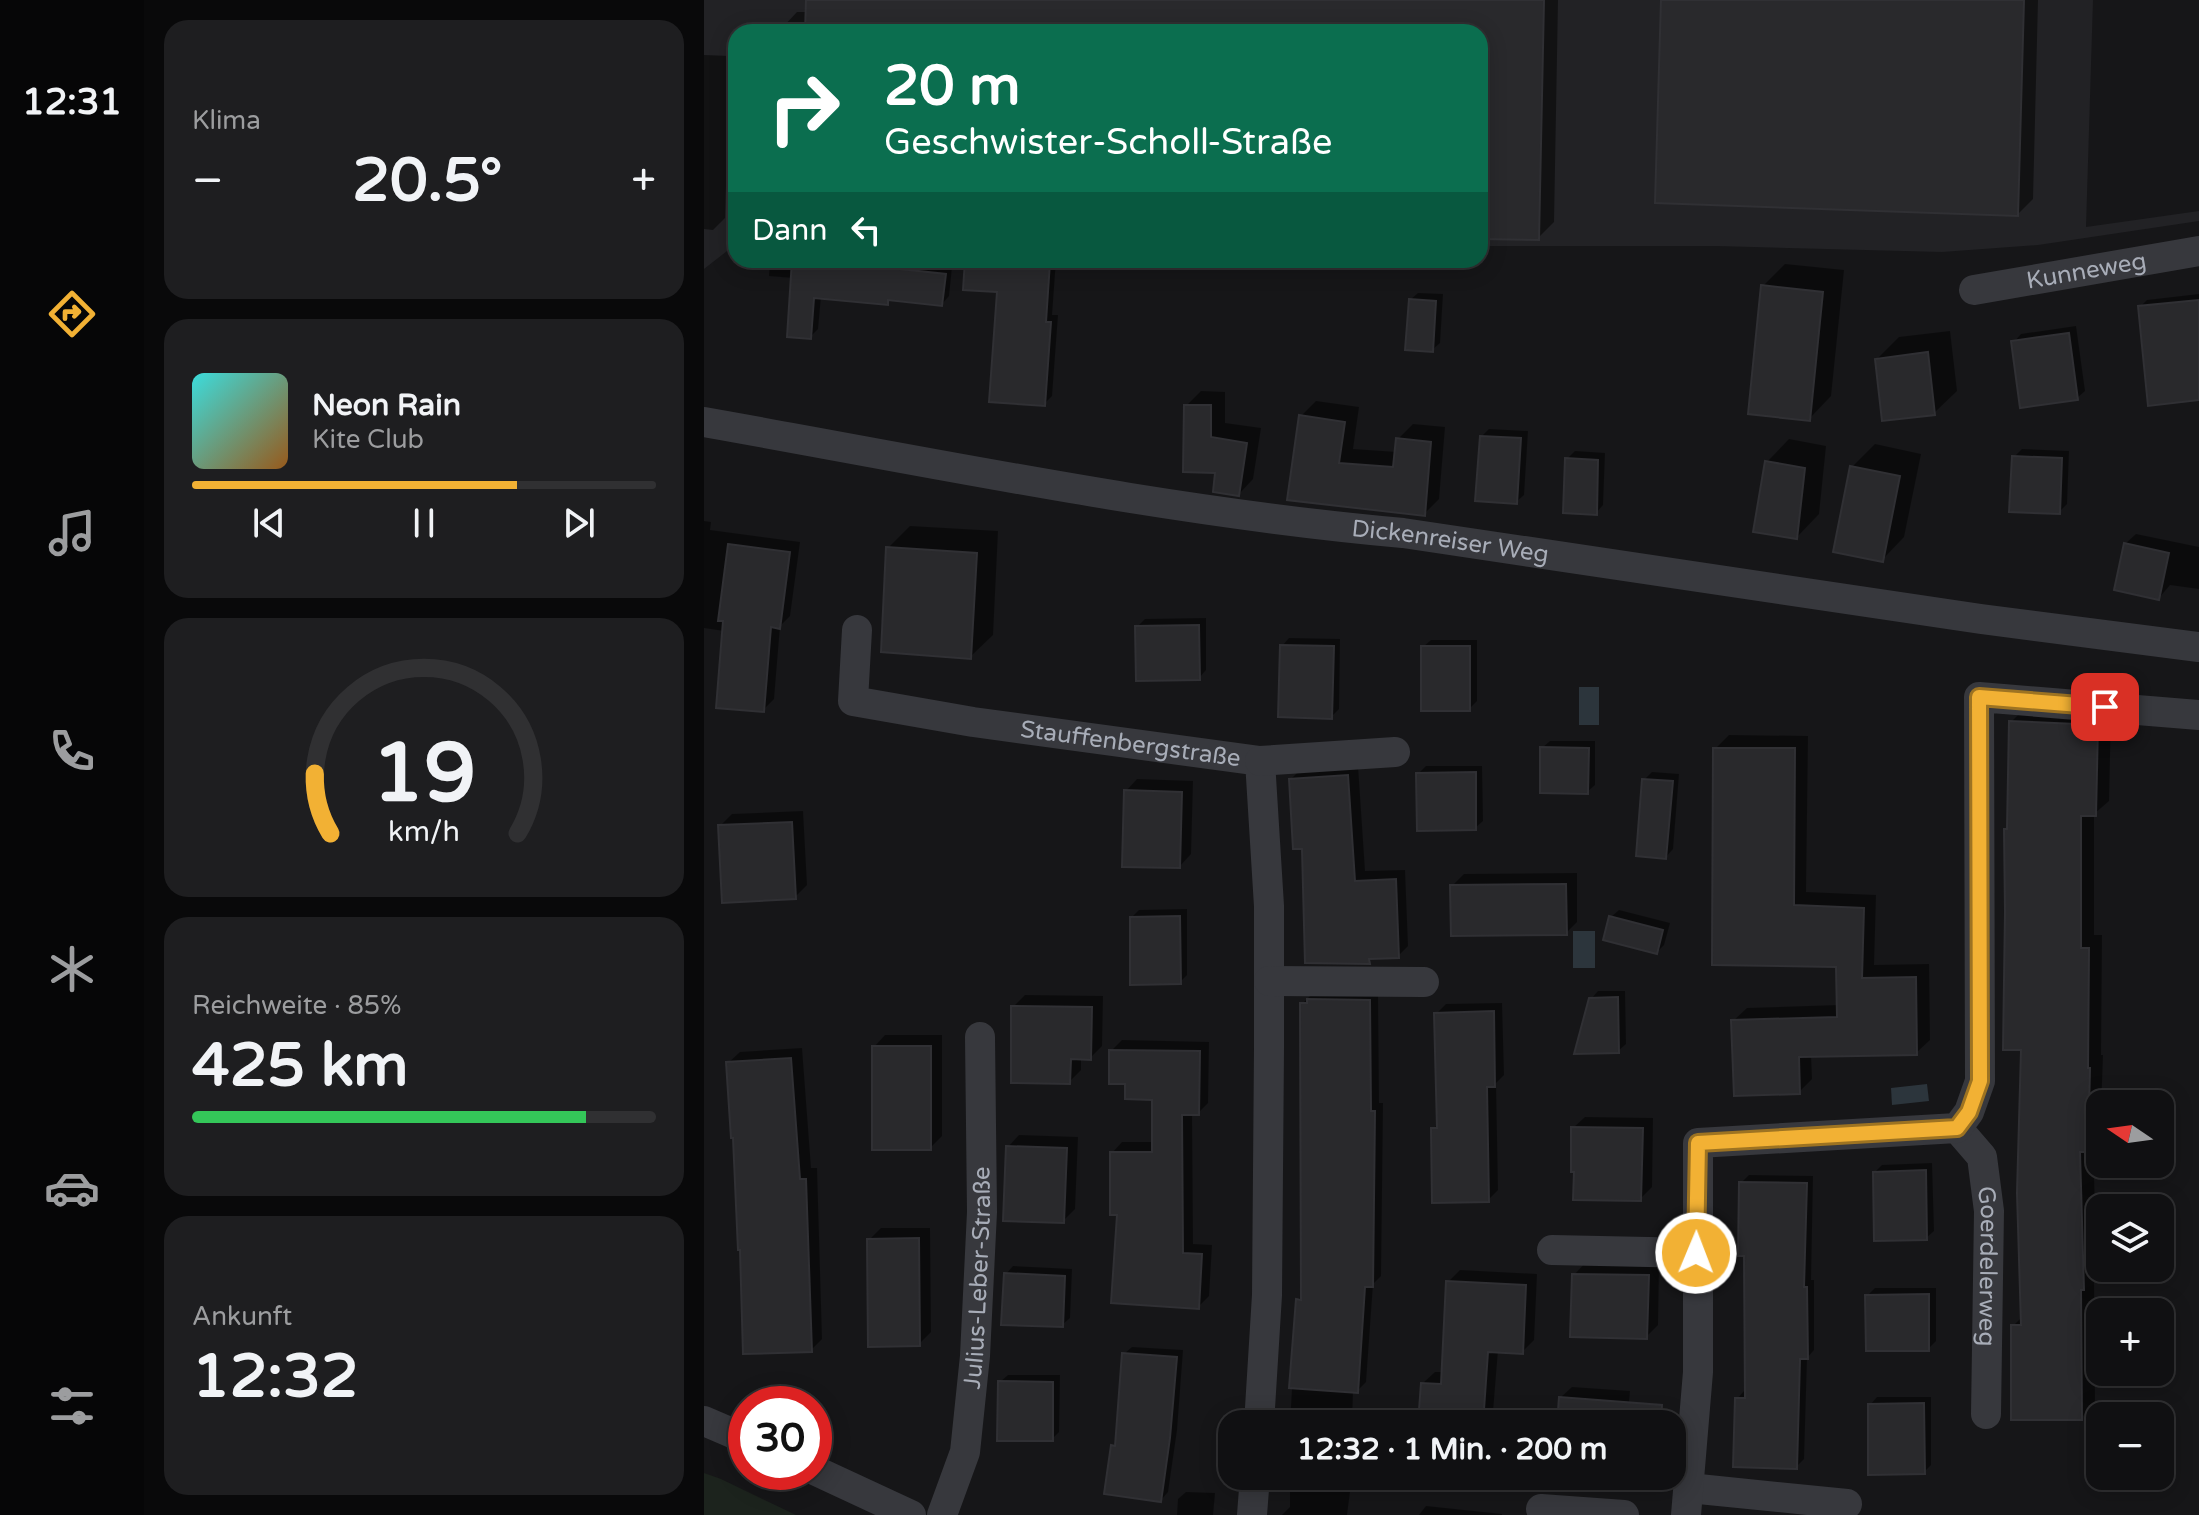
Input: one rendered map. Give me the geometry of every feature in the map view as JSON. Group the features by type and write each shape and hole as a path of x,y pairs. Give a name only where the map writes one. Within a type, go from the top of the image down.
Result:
{"street":[{"name":"Kunneweg","path":"1974,290 2199,251"},
{"name":"Dickenreiser Weg","path":"704,422 1162,503 1313,525 1403,533 1981,619 2199,647"},
{"name":"Stauffenbergstraße","path":"857,630 853,701 973,722 1260,761 1269,906 1269,981 1267,1281 1260,1410"},
{"path":"1847,1504 1688,1501 1698,1372 1698,1143 1957,1128 1969,1112 1980,1081 1979,697 2199,715"},
{"path":"1260,761 1395,752"},
{"path":"1269,981 1424,982"},
{"name":"Julius-Leber-Straße","path":"942,1515 965,1452 975,1356 982,1212 980,1037"},
{"name":"Goerdelerweg","path":"1957,1128 1982,1157 1989,1211 1986,1414"},
{"path":"1552,1250 1696,1253"},
{"path":"704,1421 728,1431"},
{"path":"832,1478 911,1515"},
{"path":"1252,1515 1254,1490"},
{"path":"1541,1509 1624,1515"}],"shaded area":[{"path":"704,0 806,0 805,24 728,24 728,250 704,269"},
{"path":"1544,0 1661,0 1656,203 2018,216 2024,0 2093,0 2086,227 2199,211 2199,221 2038,245 1942,252 1716,246 1488,246 1488,239 1539,239"},
{"path":"1579,687 1599,687 1599,725 1579,725"},
{"path":"1573,931 1595,931 1595,968 1573,968"},
{"path":"1927,1084 1929,1101 1892,1105 1891,1088"},
{"path":"704,1473 728,1482 728,1490 744,1490 796,1515 704,1515"}],"building":[{"path":"806,0 1544,0 1539,240 1488,239 1488,24 805,24"},
{"path":"1661,0 2024,0 2018,216 1655,203"},
{"path":"791,268 891,268 946,274 942,306 888,300 888,305 814,298 811,339 787,337"},
{"path":"964,268 1050,268 1046,322 1051,322 1045,406 989,402 997,292 963,290"},
{"path":"1761,285 1823,292 1810,421 1748,414"},
{"path":"1409,299 1436,301 1433,352 1405,350"},
{"path":"2199,300 2199,400 2148,406 2138,306"},
{"path":"2069,333 2078,400 2020,408 2011,341"},
{"path":"1928,352 1935,415 1882,421 1875,359"},
{"path":"1184,405 1211,405 1211,437 1247,443 1239,496 1213,492 1215,473 1183,472"},
{"path":"1299,415 1345,422 1339,463 1393,467 1396,438 1431,442 1425,516 1287,500"},
{"path":"1480,436 1521,438 1517,504 1475,501"},
{"path":"2012,456 2062,458 2060,514 2009,512"},
{"path":"1565,458 1598,460 1597,515 1563,513"},
{"path":"1765,461 1805,468 1797,539 1753,532"},
{"path":"1850,466 1900,476 1883,562 1833,552"},
{"path":"2124,543 2169,553 2159,600 2114,590"},
{"path":"728,544 790,552 780,629 771,627 764,712 716,708 723,621 718,621"},
{"path":"886,547 977,553 971,659 881,652"},
{"path":"1199,625 1200,680 1136,681 1135,626"},
{"path":"1280,645 1334,646 1332,719 1278,717"},
{"path":"1421,646 1470,646 1470,711 1421,711"},
{"path":"2009,721 2098,725 2096,816 2081,816 2081,948 2089,948 2090,1068 2089,1090 2086,1090 2086,1152 2080,1152 2084,1290 2081,1290 2082,1420 2011,1420 2011,1325 2021,1325 2017,1193 2021,1050 2003,1050 2004,829 2007,829"},
{"path":"1540,747 1589,748 1588,794 1540,793"},
{"path":"1713,748 1795,748 1794,905 1864,908 1862,978 1916,977 1917,1055 1799,1057 1800,1094 1734,1096 1731,1020 1837,1017 1836,967 1712,965"},
{"path":"1476,772 1476,830 1417,831 1416,773"},
{"path":"1348,775 1355,881 1396,879 1399,958 1369,959 1370,964 1305,963 1302,849 1293,849 1289,779"},
{"path":"1642,779 1673,781 1666,859 1636,856"},
{"path":"1124,790 1182,792 1180,868 1122,867"},
{"path":"792,822 796,899 722,903 718,825"},
{"path":"1566,884 1567,935 1451,936 1450,885"},
{"path":"1180,916 1181,984 1130,985 1130,917"},
{"path":"1609,916 1663,930 1657,954 1603,940"},
{"path":"1618,997 1619,1053 1574,1054 1589,998"},
{"path":"1307,999 1370,1000 1371,1111 1375,1111 1373,1287 1365,1287 1358,1393 1289,1388 1296,1299 1301,1300 1300,1003 1307,1003"},
{"path":"1011,1006 1092,1007 1091,1060 1071,1059 1070,1084 1011,1083"},
{"path":"1494,1011 1495,1087 1487,1087 1489,1202 1432,1203 1431,1128 1437,1128 1434,1013"},
{"path":"872,1046 931,1046 931,1150 872,1150"},
{"path":"1109,1050 1200,1051 1199,1115 1182,1115 1183,1253 1202,1254 1199,1309 1111,1303 1117,1215 1110,1215 1110,1152 1152,1152 1152,1100 1125,1099 1125,1084 1109,1084"},
{"path":"791,1058 800,1179 806,1179 812,1352 743,1354 740,1250 726,1062"},
{"path":"1571,1127 1643,1128 1641,1201 1573,1200"},
{"path":"1006,1146 1067,1148 1064,1223 1003,1221"},
{"path":"1926,1170 1927,1240 1874,1241 1873,1172"},
{"path":"1739,1182 1807,1183 1804,1287 1807,1287 1808,1359 1800,1359 1797,1469 1733,1467 1735,1398 1745,1398 1744,1256 1738,1256"},
{"path":"919,1238 920,1346 868,1347 867,1239"},
{"path":"1004,1273 1065,1276 1063,1327 1001,1325"},
{"path":"1572,1274 1649,1275 1647,1339 1570,1337"},
{"path":"1446,1281 1526,1285 1523,1354 1488,1352 1484,1410 1419,1410 1421,1383 1441,1384"},
{"path":"1929,1294 1929,1351 1866,1351 1865,1295"},
{"path":"1122,1353 1177,1357 1161,1502 1104,1494 1111,1445 1115,1446"},
{"path":"998,1381 1053,1382 1053,1441 997,1441"},
{"path":"1559,1397 1662,1405 1662,1410 1558,1410"},
{"path":"1924,1403 1925,1474 1868,1475 1868,1404"}],"route":[{"path":"1696,1253 1698,1143 1957,1128 1969,1112 1980,1081 1979,697 2105,707"}]}
